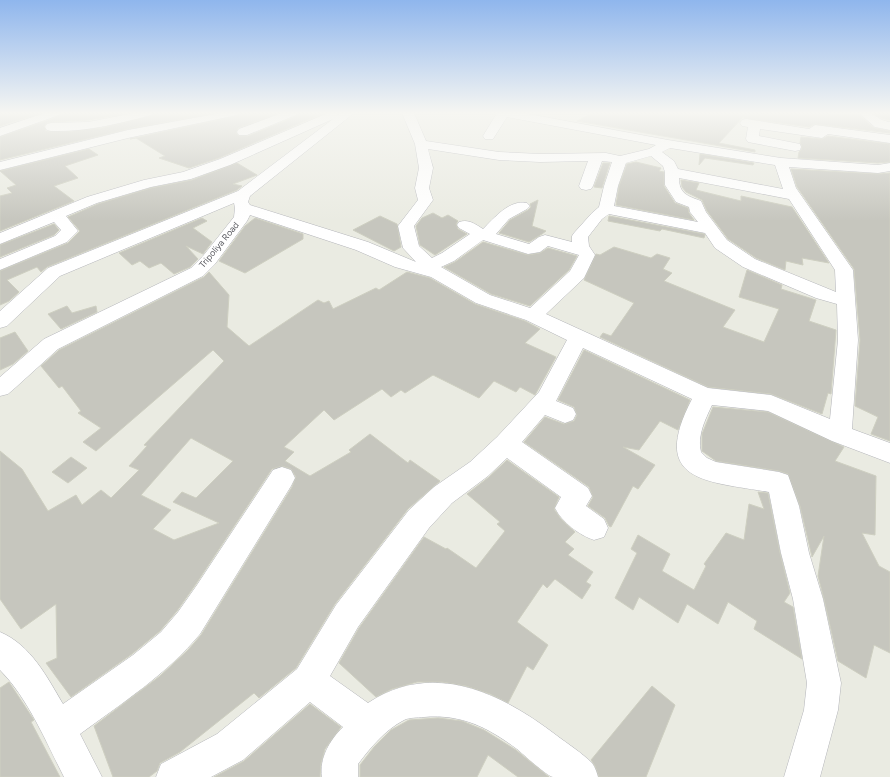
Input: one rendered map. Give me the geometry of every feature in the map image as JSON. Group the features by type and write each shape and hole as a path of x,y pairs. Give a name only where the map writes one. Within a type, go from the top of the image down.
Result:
{"street":[{"path":"0,166 65,149"},
{"path":"0,239 56,214 115,192 192,173 255,149"},
{"path":"0,322 54,272 243,201 305,149"},
{"path":"422,149 426,168 422,188 426,200 406,226 411,248 434,270 483,299 533,316 705,396 771,403 840,434 890,453"},
{"path":"455,149 499,156 596,158 620,160 657,149"},
{"path":"701,149 781,162 878,169 890,167"},
{"path":"799,149 795,152 804,149"},
{"path":"823,149 829,163 890,180"},
{"path":"652,152 669,164 672,172 672,185 675,190 681,199 696,204 698,212 721,244 749,263 824,294 846,301"},
{"path":"586,186 596,158"},
{"path":"533,316 578,274 585,260 586,254 581,246 580,236 597,216 606,209 611,186 620,160"},
{"path":"781,162 789,188 844,270 848,340 840,434"},
{"path":"672,172 795,196"},
{"path":"243,201 362,246 401,263 434,270"},
{"name":"Tripoliya Road","path":"0,388 13,379 38,353 51,344 197,272 209,260 242,218 243,201"},
{"path":"434,270 448,257 483,235 504,216 522,206"},
{"path":"606,209 712,230"},
{"path":"0,265 61,239 68,234 70,231 56,214"},
{"path":"465,225 483,235 528,249 534,248 545,240 585,251"},
{"path":"174,777 230,747 308,681 347,616 419,519 443,494 479,469 506,444 553,410 547,398 578,338"},
{"path":"705,396 690,431 688,450 692,461 705,469 714,472 779,483 786,506 795,553 808,599 824,683 822,710 802,777"},
{"path":"506,444 579,496 568,508 594,528"},
{"path":"58,729 144,666 172,643 208,595 282,478"},
{"path":"0,648 24,672 58,729 84,777"},
{"path":"308,681 369,725"},
{"path":"340,777 338,768 343,754 369,725 393,708 410,701 455,701 483,709 508,722 580,777"}],"building":[{"path":"0,149 44,149 0,160"},
{"path":"88,149 98,155 65,166 78,178 54,186 74,201 0,231 0,196 12,193 7,188 16,185 0,171"},
{"path":"154,149 239,149 189,168 159,158 165,156"},
{"path":"739,149 751,149 755,150 755,152"},
{"path":"890,149 890,162 878,163 798,158 801,150"},
{"path":"700,154 754,163 753,165 705,158 699,165"},
{"path":"636,162 661,168 659,171 664,172 664,186 675,203 688,208 689,213 694,220 616,205 619,186 627,164"},
{"path":"237,163 257,175 233,184 242,186 237,190 47,267 41,272 37,267 7,280 19,292 9,301 0,305 0,271 68,243 80,231 68,217 98,204 151,188 192,180"},
{"path":"603,163 610,163 602,188 594,187"},
{"path":"791,169 878,174 890,173 890,441 871,434 878,417 855,406 860,340 854,269 797,187"},
{"path":"681,180 699,183 696,190 741,201 741,196 792,207 829,263 802,258 803,265 786,261 785,270 756,258 728,239 707,211 702,200 686,192 682,187"},
{"path":"538,200 532,226 546,231 529,242 499,233 510,220 528,210 531,207 530,204"},
{"path":"433,213 442,218 448,215 458,221 456,224 458,229 467,234 435,255 420,245 416,226 422,218"},
{"path":"380,216 397,224 401,247 394,251 353,230"},
{"path":"609,216 705,235 704,238 662,229 660,231 608,221"},
{"path":"202,218 207,221 193,228 212,242 203,254 186,246 198,259 190,267 174,274 161,263 149,268 140,261 132,265 119,253"},
{"path":"255,218 303,234 303,239 245,273 219,261 245,226"},
{"path":"54,224 59,230 54,235 0,257 0,245"},
{"path":"483,242 528,255 540,253 548,248 577,256 569,270 530,306 491,294 444,267 455,262"},
{"path":"614,247 651,258 657,254 670,258 663,269 672,273 664,281 735,310 723,327 764,342 779,309 739,297 747,270 782,285 781,289 816,300 809,321 836,330 831,394 828,393 822,414 771,394 708,387 600,337 603,333 611,336 634,303 584,280 596,254 600,255"},
{"path":"209,272 229,295 227,327 249,346 318,300 324,303 329,301 333,309 376,288 379,290 407,272 430,278 475,304 525,321 540,329 525,343 556,357 535,395 520,387 516,392 494,381 479,398 433,375 405,393 401,390 391,397 382,389 334,420 324,410 284,447 294,452 285,461 310,476 351,452 349,450 370,434 408,463 410,460 440,481 408,509 335,604 296,668 259,698 254,693 180,752 160,763 157,771 149,777 113,777 94,726 160,676 188,650 201,635 292,487 296,477 291,469 282,466 272,469 196,584 177,611 160,631 132,654 71,697 46,663 57,658 56,604 21,629 0,599 0,451 22,469 48,511 76,495 82,505 101,490 111,498 139,470 129,466 147,446 144,445 224,361 213,350 96,451 83,442 101,428 78,413 81,411 62,386 59,388 41,366 59,350 204,277","holes":["191,438 233,461 196,498 182,492 173,502 219,523 174,540 153,529 171,510 141,495"]},
{"path":"67,306 72,313 96,306 97,312 61,329 48,314"},
{"path":"15,332 28,351 13,364 0,370 0,338"},
{"path":"584,350 690,400 678,430 660,421 639,450 623,447 655,465 638,489 633,486 611,527 605,518 588,506 593,497 589,487 524,442 545,417 564,424 574,421 577,415 574,407 558,400"},
{"path":"713,407 768,412 844,447 835,461 876,476 875,535 862,533 879,566 890,572 890,653 874,645 866,678 838,661 818,576 824,536 812,557 800,506 788,474 779,471 716,461 702,451 702,434"},
{"path":"71,457 87,468 68,483 52,472"},
{"path":"507,460 559,497 554,509 561,519 575,532 565,542 574,549 568,555 593,572 586,582 591,585 582,599 555,579 547,588 543,584 517,622 548,645 533,670 527,666 508,703 490,694 466,686 442,682 417,682 392,689 376,697 339,663 359,628 424,537 446,549 447,548 476,568 505,531 497,524 500,522 467,494 489,477"},
{"path":"758,492 768,493 790,593 784,602 793,607 802,659 754,629 757,621 728,602 718,624 687,604 678,623 639,597 633,610 615,598 637,553 631,549 638,535 670,554 662,571 694,590 706,566 704,564 726,533 744,540 749,504 764,509"},
{"path":"9,682 34,720 31,722 60,777 0,777 0,688"},
{"path":"652,686 675,705 646,777 599,777 591,760"},
{"path":"310,704 341,727 325,749 321,763 320,777 214,777 244,761"},
{"path":"438,718 462,721 484,730 516,750 549,777 518,777 488,755 477,777 360,777 360,765 374,747 391,730 409,720"}]}
